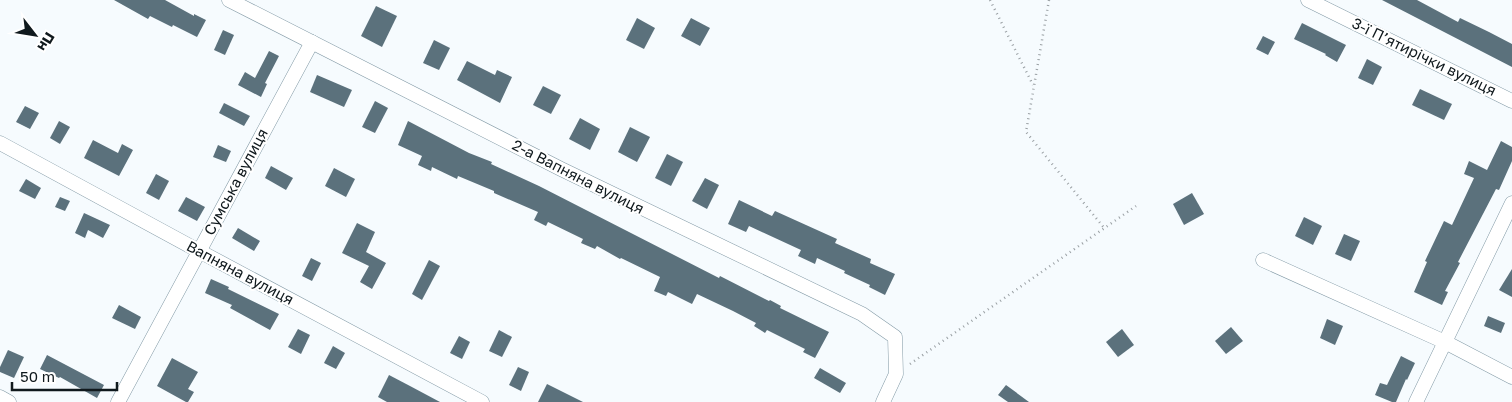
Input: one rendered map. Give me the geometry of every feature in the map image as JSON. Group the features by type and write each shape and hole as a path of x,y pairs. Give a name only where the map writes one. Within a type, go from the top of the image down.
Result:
{"street":[{"name":"2-а Вапняна вулиця","path":"229,0 570,174 862,314 895,337 896,374"},
{"name":"3-ї П’ятирічки вулиця","path":"1308,0 1512,101"},
{"name":"Сумська вулиця","path":"118,402 312,42"},
{"name":"Вапняна вулиця","path":"0,143 199,252 482,402"},
{"path":"1416,402 1512,203"},
{"path":"1264,260 1445,342 1512,377"},
{"path":"883,402 896,374"},
{"path":"0,397 9,402"}],"path":[{"path":"990,0 1034,86"},
{"path":"1049,0 1026,132 1105,229"},
{"path":"896,374 1136,206"}],"building":[{"path":"114,0 165,0 194,16 194,14 206,20 197,37 150,16 148,19"},
{"path":"1382,0 1417,0 1458,22 1460,18 1489,32 1512,44 1512,67"},
{"path":"376,6 397,16 382,47 361,36"},
{"path":"637,18 655,28 644,49 626,40"},
{"path":"691,18 710,28 700,46 681,36"},
{"path":"1302,23 1346,45 1337,62 1326,54 1294,39"},
{"path":"223,30 234,35 225,55 214,50"},
{"path":"1263,36 1275,42 1268,55 1256,49"},
{"path":"434,40 450,48 439,70 423,63"},
{"path":"269,51 279,56 265,83 267,84 261,97 238,85 245,72 255,78"},
{"path":"1367,59 1382,67 1373,85 1358,78"},
{"path":"467,61 495,75 497,70 512,77 500,103 457,80"},
{"path":"317,75 352,90 344,107 310,92"},
{"path":"543,86 561,95 551,114 533,105"},
{"path":"1420,89 1452,104 1444,120 1412,105"},
{"path":"375,101 388,108 375,133 362,127"},
{"path":"224,103 250,116 244,126 219,113"},
{"path":"25,106 39,113 30,129 16,122"},
{"path":"580,118 600,129 590,150 569,139"},
{"path":"59,121 70,127 60,144 50,138"},
{"path":"408,121 719,278 720,276 770,300 781,306 780,308 829,332 815,358 803,352 805,349 767,330 765,333 754,326 756,323 697,294 692,304 668,292 666,296 654,291 660,277 620,259 597,246 595,249 581,243 583,239 548,222 546,226 534,220 538,212 458,176 457,179 432,167 431,171 418,165 422,156 398,145"},
{"path":"630,127 650,137 637,162 618,152"},
{"path":"93,140 118,153 122,144 133,150 119,176 84,158"},
{"path":"1501,141 1512,147 1512,161 1499,190 1496,189 1458,262 1460,263 1445,291 1448,292 1442,305 1414,292 1427,262 1425,261 1444,221 1452,225 1474,178 1464,174 1469,161 1487,170"},
{"path":"218,145 231,151 226,162 213,157"},
{"path":"667,154 683,162 671,186 655,178"},
{"path":"271,166 293,178 286,190 265,178"},
{"path":"334,168 355,179 346,197 325,186"},
{"path":"156,174 169,181 159,200 146,193"},
{"path":"705,178 719,185 707,209 692,201"},
{"path":"26,179 41,188 35,199 19,191"},
{"path":"1192,193 1204,214 1184,225 1173,204"},
{"path":"60,197 70,201 65,211 55,207"},
{"path":"186,197 205,207 197,221 178,211"},
{"path":"739,200 772,216 775,211 837,239 835,243 871,259 870,263 895,274 885,295 869,287 870,285 844,273 845,271 817,258 815,264 798,256 801,250 749,226 746,232 728,224"},
{"path":"84,213 110,225 103,238 88,230 85,238 75,233"},
{"path":"1304,217 1322,226 1313,245 1295,236"},
{"path":"357,223 375,232 366,252 386,263 372,289 360,282 369,266 342,253"},
{"path":"238,228 260,241 254,251 232,238"},
{"path":"1344,234 1360,241 1351,261 1335,254"},
{"path":"311,258 321,263 312,281 302,276"},
{"path":"429,260 440,266 422,300 412,294"},
{"path":"1512,269 1512,297 1499,290"},
{"path":"211,279 279,314 270,330 230,308 232,305 205,293"},
{"path":"119,305 141,317 135,329 112,318"},
{"path":"1488,316 1505,323 1501,333 1484,326"},
{"path":"1327,319 1343,326 1335,345 1320,338"},
{"path":"1231,327 1243,341 1226,354 1215,341"},
{"path":"298,329 310,335 301,354 288,347"},
{"path":"1122,329 1134,345 1118,357 1106,342"},
{"path":"499,330 512,337 502,357 489,351"},
{"path":"459,336 470,342 462,359 450,353"},
{"path":"333,346 345,353 336,369 324,363"},
{"path":"8,350 24,357 14,378 0,372 0,367"},
{"path":"47,355 104,385 97,398 60,377 40,369"},
{"path":"1401,356 1415,363 1396,402 1375,395 1380,383 1387,385"},
{"path":"172,358 198,372 188,389 194,392 188,402 157,386"},
{"path":"518,367 529,372 521,391 509,385"},
{"path":"820,368 846,383 840,393 814,378"},
{"path":"389,375 440,402 387,402 378,397"},
{"path":"547,384 583,402 538,402"},
{"path":"1006,385 1029,402 1008,402 998,395"}]}
